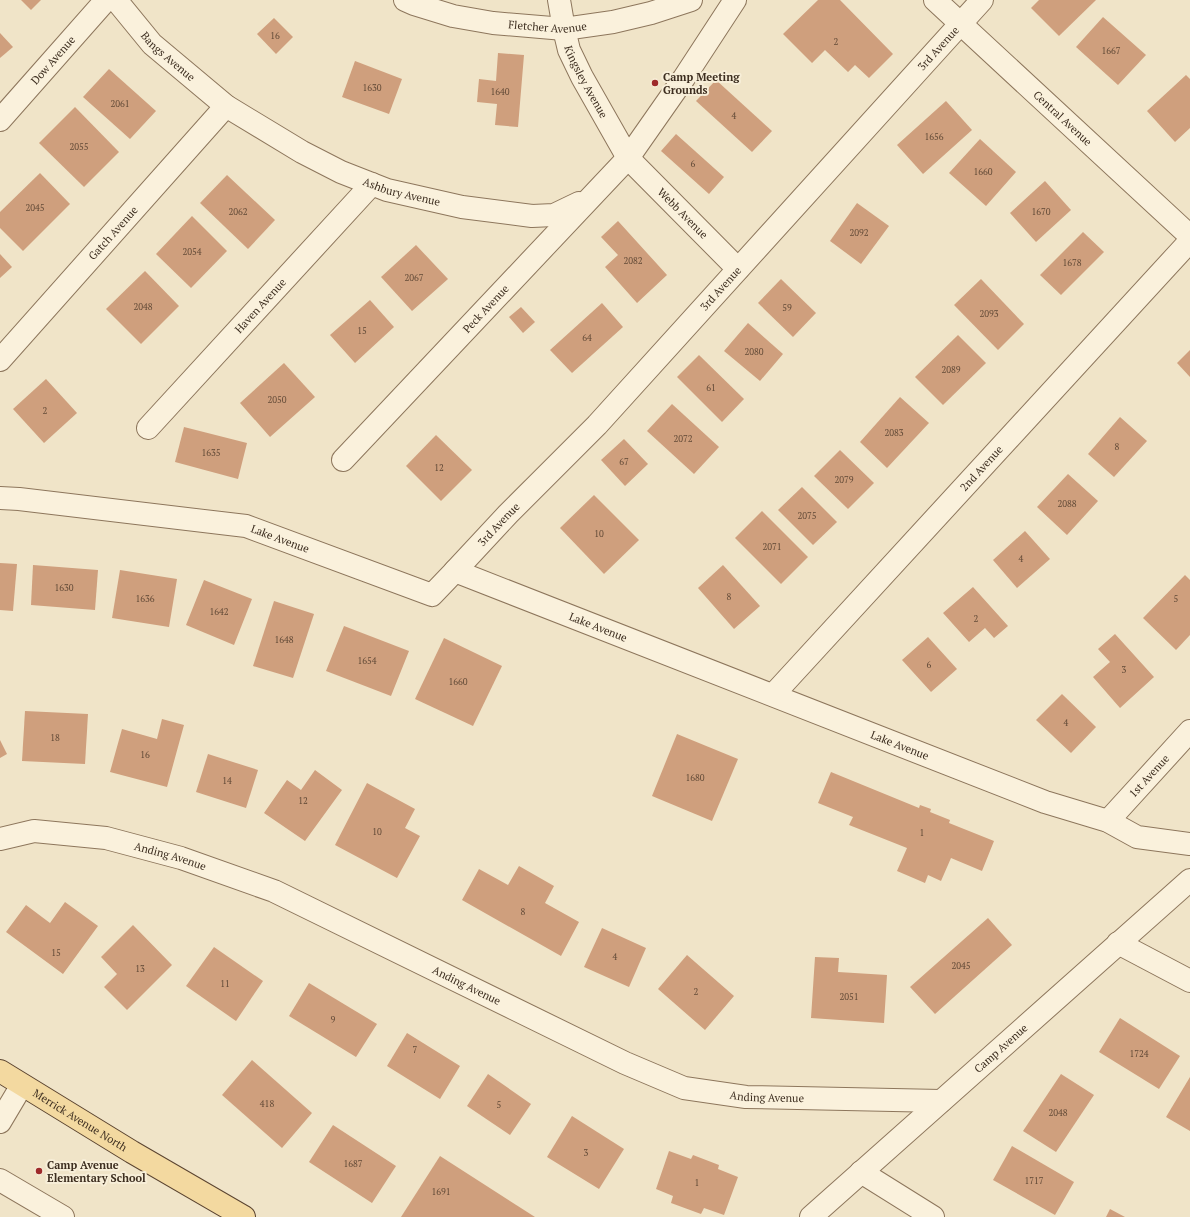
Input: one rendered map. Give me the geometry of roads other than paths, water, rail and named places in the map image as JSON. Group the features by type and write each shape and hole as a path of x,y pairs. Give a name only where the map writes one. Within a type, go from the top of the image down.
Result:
{"main road":[{"name":"Merrick Avenue North","path":"0,1072 132,1152 244,1217"}],"street":[{"name":"Dow Avenue","path":"0,120 106,0"},
{"name":"Bangs Avenue","path":"116,0 152,44 226,106"},
{"name":"Fletcher Avenue","path":"405,0 453,16 493,24 564,28 612,22 636,17 691,0"},
{"name":"Kingsley Avenue","path":"559,0 569,50 582,77 628,158"},
{"path":"628,158 736,0"},
{"name":"Central Avenue","path":"935,0 1190,236"},
{"name":"3rd Avenue","path":"455,571 508,514 597,425 982,0"},
{"name":"Ashbury Avenue","path":"226,106 302,152 341,172 387,190 462,207 532,216 554,215 591,197"},
{"name":"Gatch Avenue","path":"0,360 226,106"},
{"name":"Peck Avenue","path":"343,460 628,158"},
{"name":"Webb Avenue","path":"628,158 738,269"},
{"name":"Haven Avenue","path":"148,428 372,184"},
{"name":"2nd Avenue","path":"773,695 1190,241"},
{"path":"0,481 9,498"},
{"name":"Lake Avenue","path":"9,498 246,526 432,595 455,571 1045,802 1108,821 1136,837 1190,844"},
{"name":"1st Avenue","path":"1108,821 1190,731"},
{"name":"Anding Avenue","path":"0,839 34,831 106,838 181,858 274,892 625,1063 684,1088 746,1097 941,1101"},
{"name":"Camp Avenue","path":"811,1217 1190,880"},
{"path":"1118,943 1190,981"},
{"path":"0,1122 22,1085"},
{"path":"861,1172 933,1217"},
{"path":"0,1180 64,1217"}],"place":[{"name":"Camp Meeting Grounds","path":"655,83"},
{"name":"Camp Avenue Elementary School","path":"39,1171"}]}
